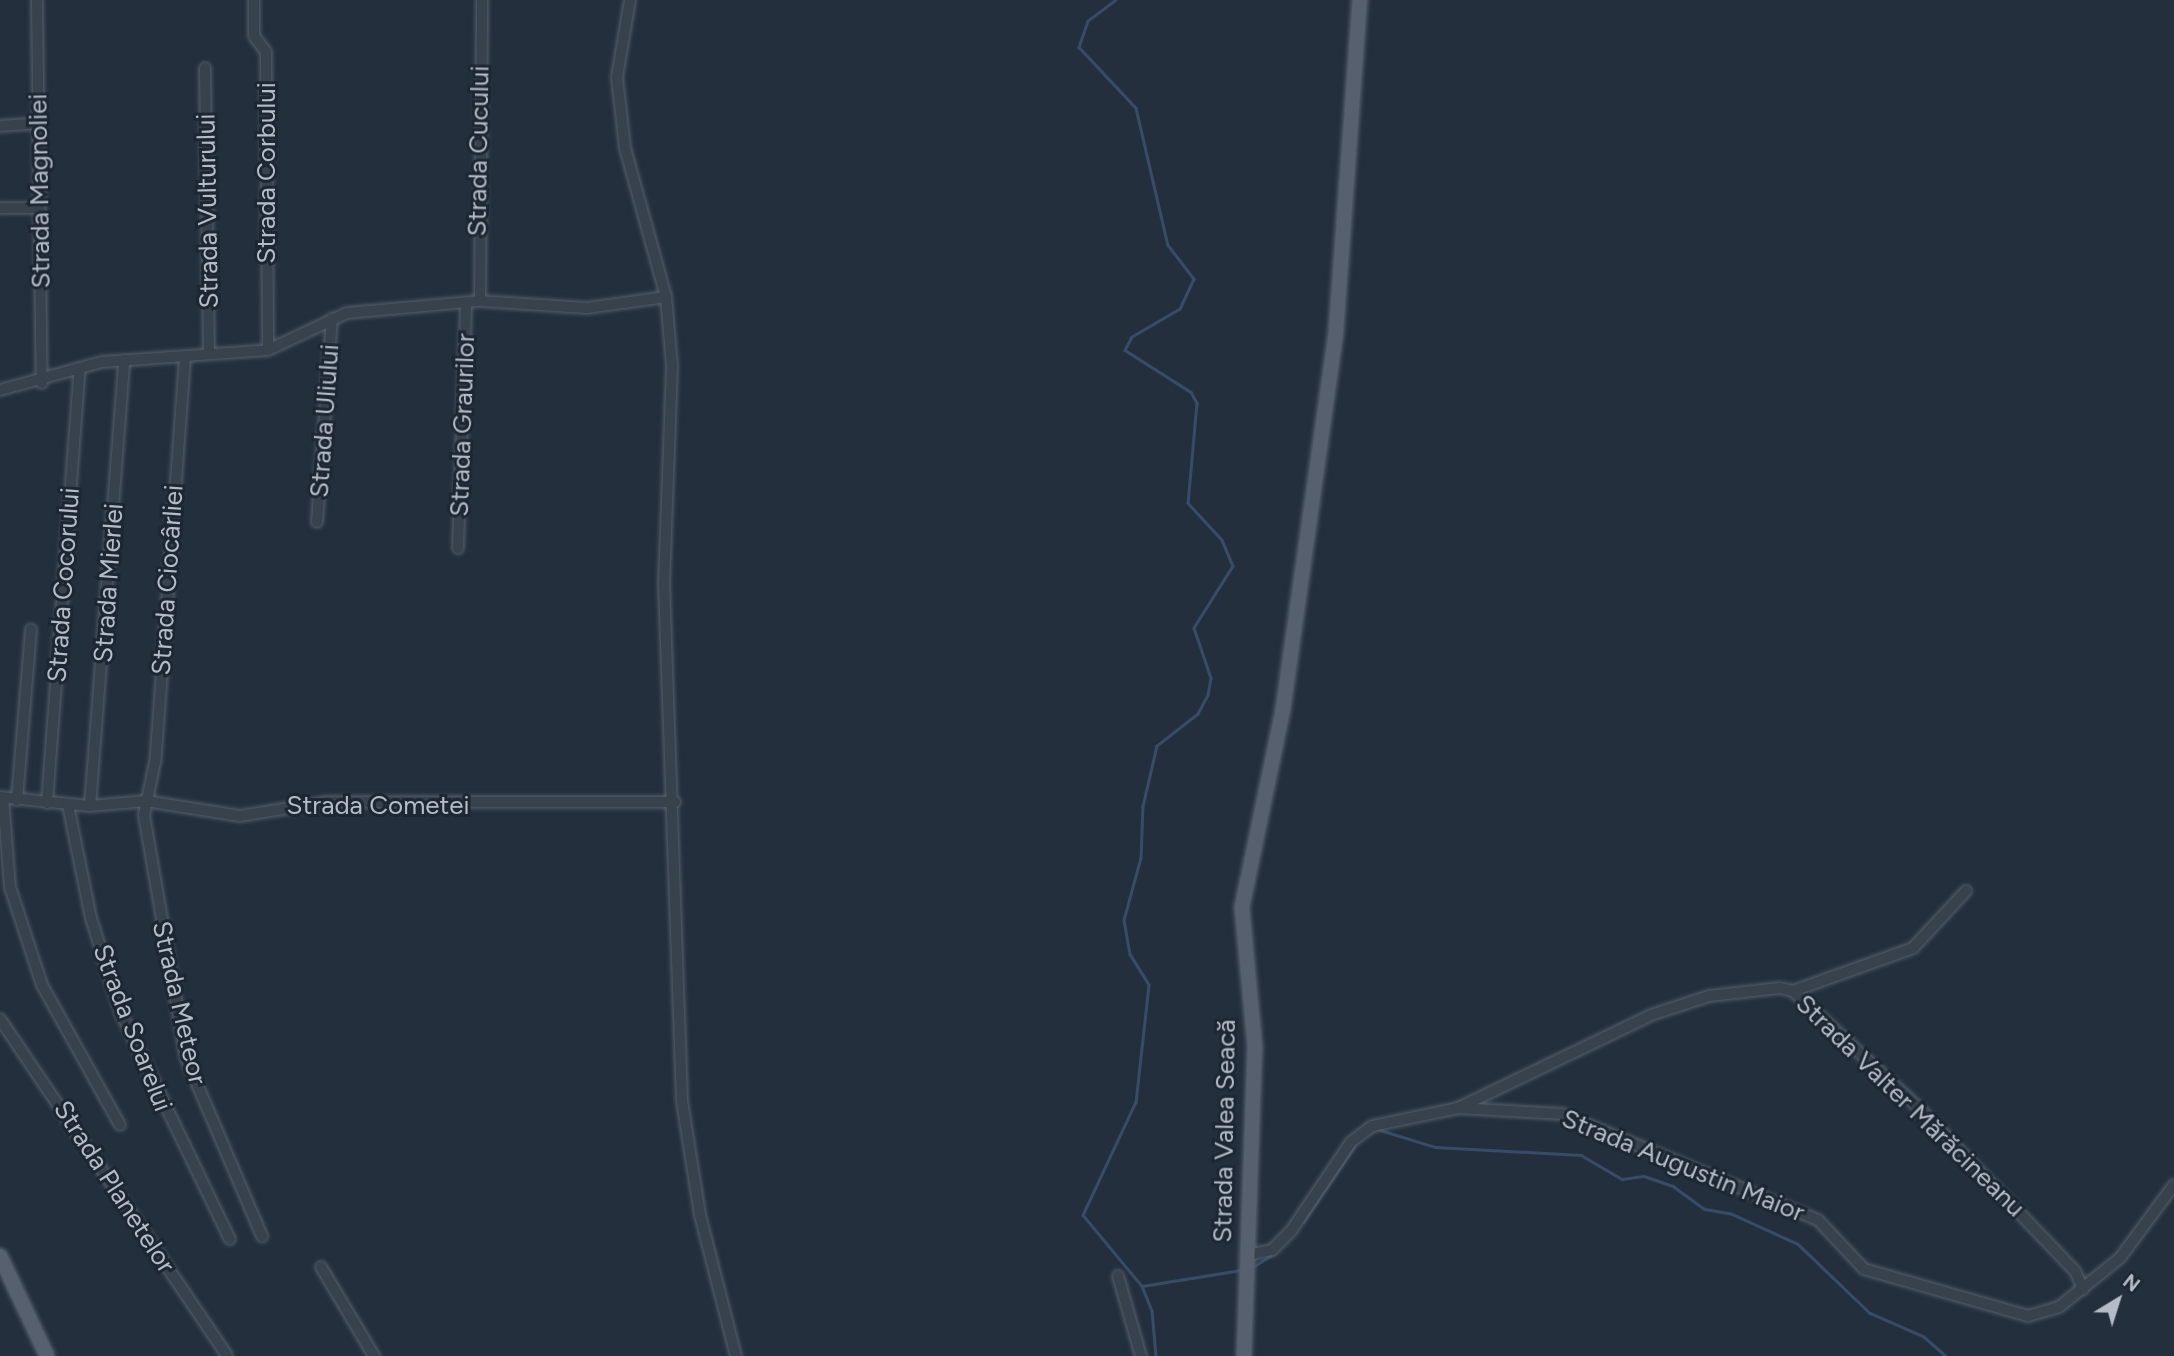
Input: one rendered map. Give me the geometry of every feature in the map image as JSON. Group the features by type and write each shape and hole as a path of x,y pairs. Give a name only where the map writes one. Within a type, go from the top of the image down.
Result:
{"main road":[{"name":"Strada Valea Seacă","path":"1244,1356 1255,1048 1242,914 1268,784 1336,331 1360,0"},
{"path":"0,1256 47,1356"}],"street":[{"name":"Strada Magnoliei","path":"37,0 42,383"},
{"name":"Strada Corbului","path":"254,0 254,36 266,52 268,350"},
{"name":"Strada Cucului","path":"481,301 482,0"},
{"path":"630,0 617,77 625,148 666,297 672,366 664,583 675,802 682,1101 700,1215 736,1356"},
{"name":"Strada Vulturului","path":"205,68 209,354"},
{"path":"0,126 39,123"},
{"path":"0,208 39,208"},
{"path":"0,390 42,383 80,368 124,360 185,358 268,350 332,319 481,301 587,308 666,297"},
{"name":"Strada Graurilor","path":"458,548 467,303"},
{"name":"Strada Uliului","path":"317,522 332,319"},
{"name":"Strada Ciocârliei","path":"146,801 155,762 185,358"},
{"name":"Strada Mierlei","path":"90,806 124,360"},
{"name":"Strada Cocorului","path":"47,803 80,368"},
{"name":"Strada Cocorului","path":"17,800 31,630"},
{"path":"2,798 10,887 42,985 120,1125"},
{"name":"Strada Cometei","path":"2,798 90,806 146,801 240,816 326,802 675,802"},
{"name":"Strada Meteor","path":"146,801 156,906 186,1058 262,1236"},
{"name":"Strada Soarelui","path":"68,804 91,918 121,1013 230,1239"},
{"path":"1793,991 1913,948 1966,891"},
{"name":"Strada Valter Mărăcineanu","path":"1248,1257 1272,1250 1298,1222 1359,1133 1395,1118 1458,1108 1651,1015 1709,996 1793,991 2005,1196 2075,1271 2083,1289"},
{"name":"Strada Planetelor","path":"0,1019 227,1356"},
{"name":"Strada Augustin Maior","path":"1458,1108 1562,1114 1818,1220 1864,1269 1997,1311 2028,1316 2059,1307 2120,1258 2174,1185"},
{"path":"321,1267 374,1356"},
{"path":"1118,1276 1140,1356"}],"waterway":[{"path":"1116,0 1088,21 1079,47 1136,108 1168,245 1194,279 1180,309 1132,337 1125,350 1191,392 1197,403 1188,503 1222,540 1233,566 1194,628 1211,678 1208,695 1198,714 1157,746 1143,806 1141,858 1124,920 1130,954 1149,985 1136,1102 1083,1215 1142,1286 1152,1311 1156,1356"},
{"path":"1377,1129 1435,1147 1581,1155 1622,1179 1644,1176 1673,1186 1705,1209 1732,1214 1798,1244 1870,1313 1923,1336 1946,1356"},
{"path":"1303,1222 1354,1147"},
{"path":"1251,1268 1275,1253"},
{"path":"1142,1286 1241,1270"}]}
